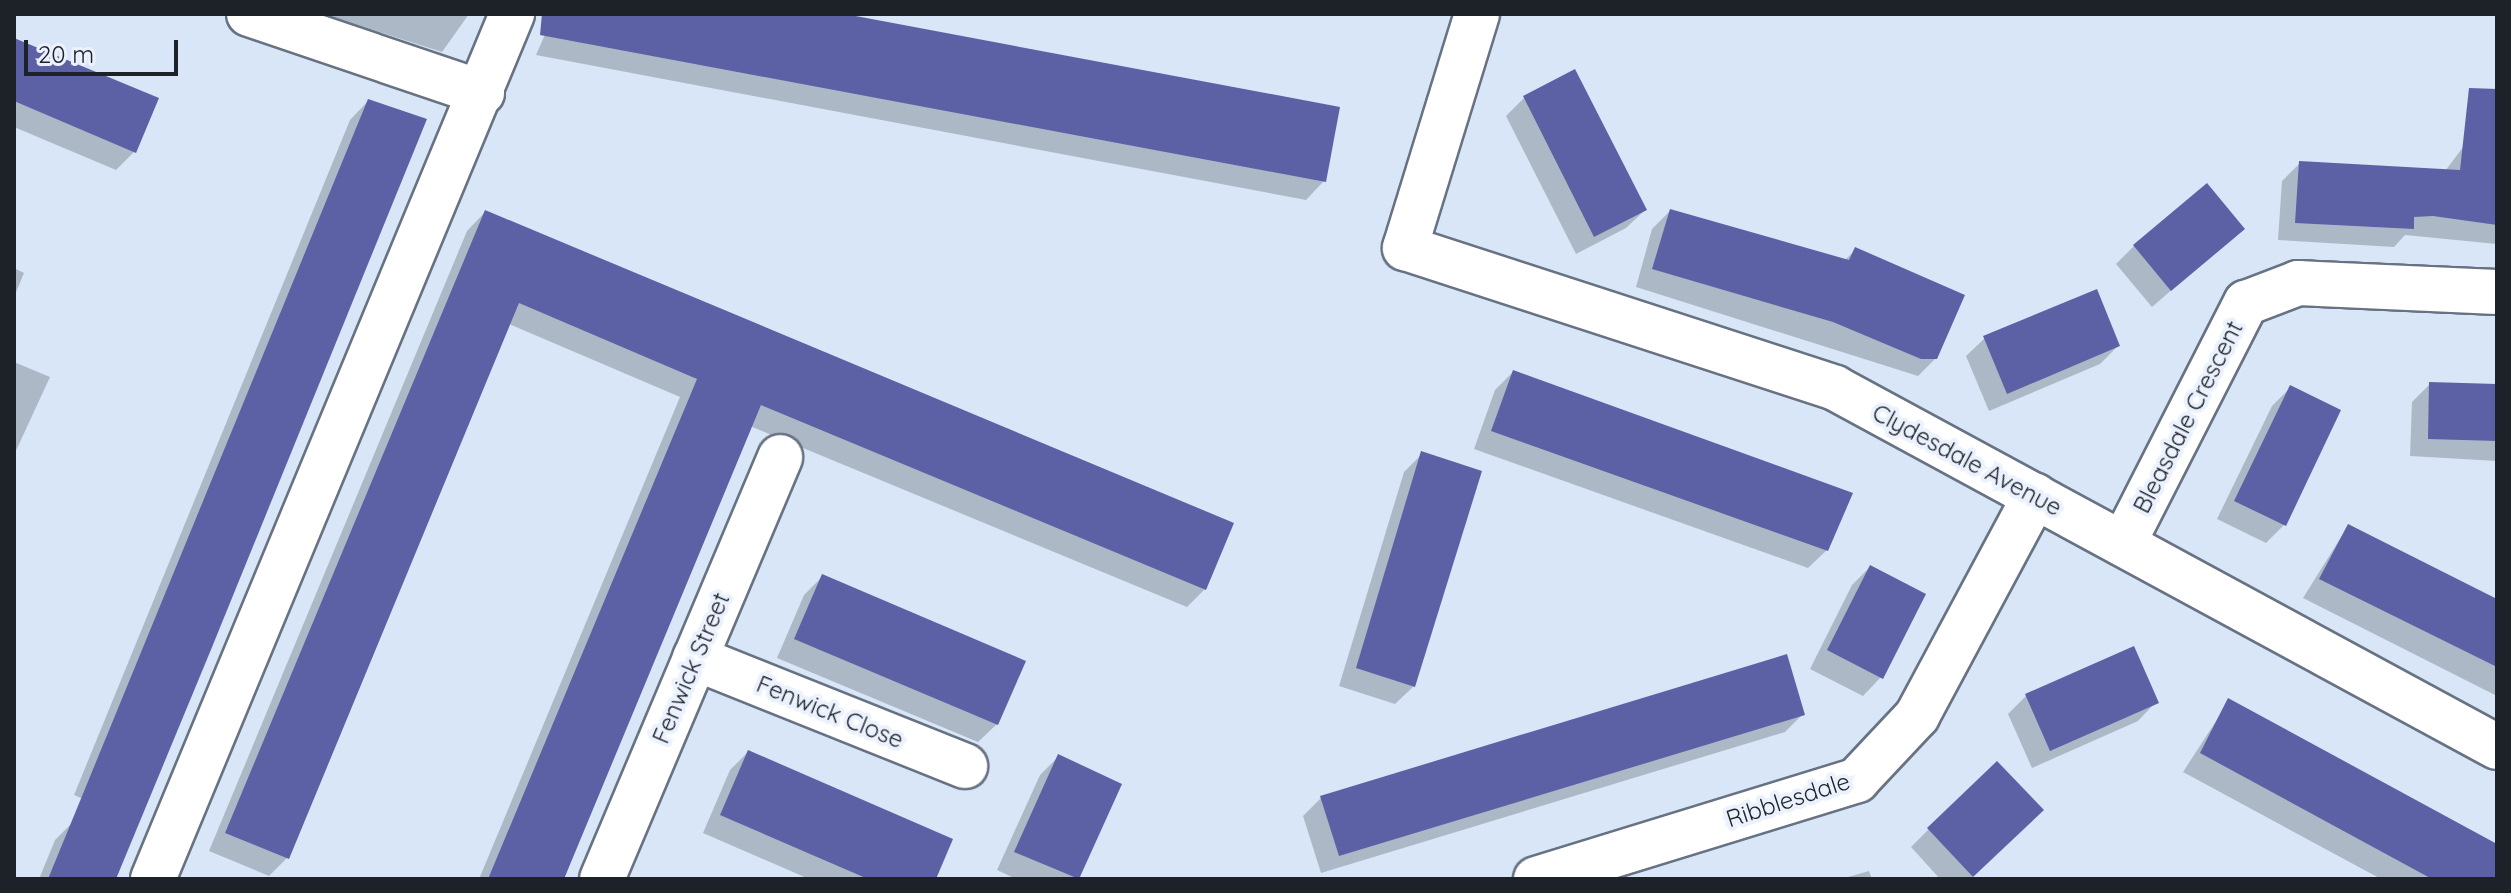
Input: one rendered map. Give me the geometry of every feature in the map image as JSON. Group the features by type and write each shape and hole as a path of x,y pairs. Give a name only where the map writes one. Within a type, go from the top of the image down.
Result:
{"street":[{"path":"249,14 482,93"},
{"path":"153,879 482,93 512,14"},
{"name":"Clydesdale Avenue","path":"1477,14 1405,248 1835,388 2497,747"},
{"name":"Bleasdale Crescent","path":"2123,544 2246,303 2298,283 2497,292"},
{"name":"Fenwick Street","path":"602,879 780,457"},
{"name":"Ribblesdale","path":"1536,879 1857,780 1917,716 2035,496"},
{"name":"Fenwick Close","path":"695,658 965,766"}],"building":[{"path":"542,14 845,14 1340,107 1326,182 540,35"},
{"path":"14,38 159,98 136,153 14,101"},
{"path":"1575,69 1647,210 1594,237 1523,96"},
{"path":"2469,88 2497,89 2497,225 2433,216 2414,217 2414,229 2295,223 2299,161 2460,170"},
{"path":"368,99 427,119 210,652 116,879 48,879"},
{"path":"2207,183 2245,229 2171,291 2133,245"},
{"path":"1670,209 1849,260 1855,247 1965,295 1937,359 1921,359 1833,322 1652,269"},
{"path":"485,210 1234,523 1206,590 761,405 564,879 488,879 697,379 519,303 289,859 225,833"},
{"path":"2097,289 2120,346 2007,394 1983,336"},
{"path":"1513,370 1853,493 1828,551 1491,431"},
{"path":"2429,382 2497,384 2497,441 2428,439"},
{"path":"2290,385 2341,410 2286,526 2234,501"},
{"path":"1421,451 1482,471 1415,687 1356,668"},
{"path":"2348,524 2497,599 2497,667 2319,579"},
{"path":"1870,565 1926,594 1883,679 1827,650"},
{"path":"822,574 1026,661 998,725 794,639"},
{"path":"2134,646 2159,703 2050,751 2025,694"},
{"path":"1787,654 1805,715 1339,856 1320,796"},
{"path":"2228,698 2497,844 2497,879 2432,879 2200,753"},
{"path":"748,750 953,839 936,879 868,879 720,815"},
{"path":"1058,754 1122,784 1079,879 1014,852"},
{"path":"1997,761 2044,810 1973,877 1927,828"}]}
